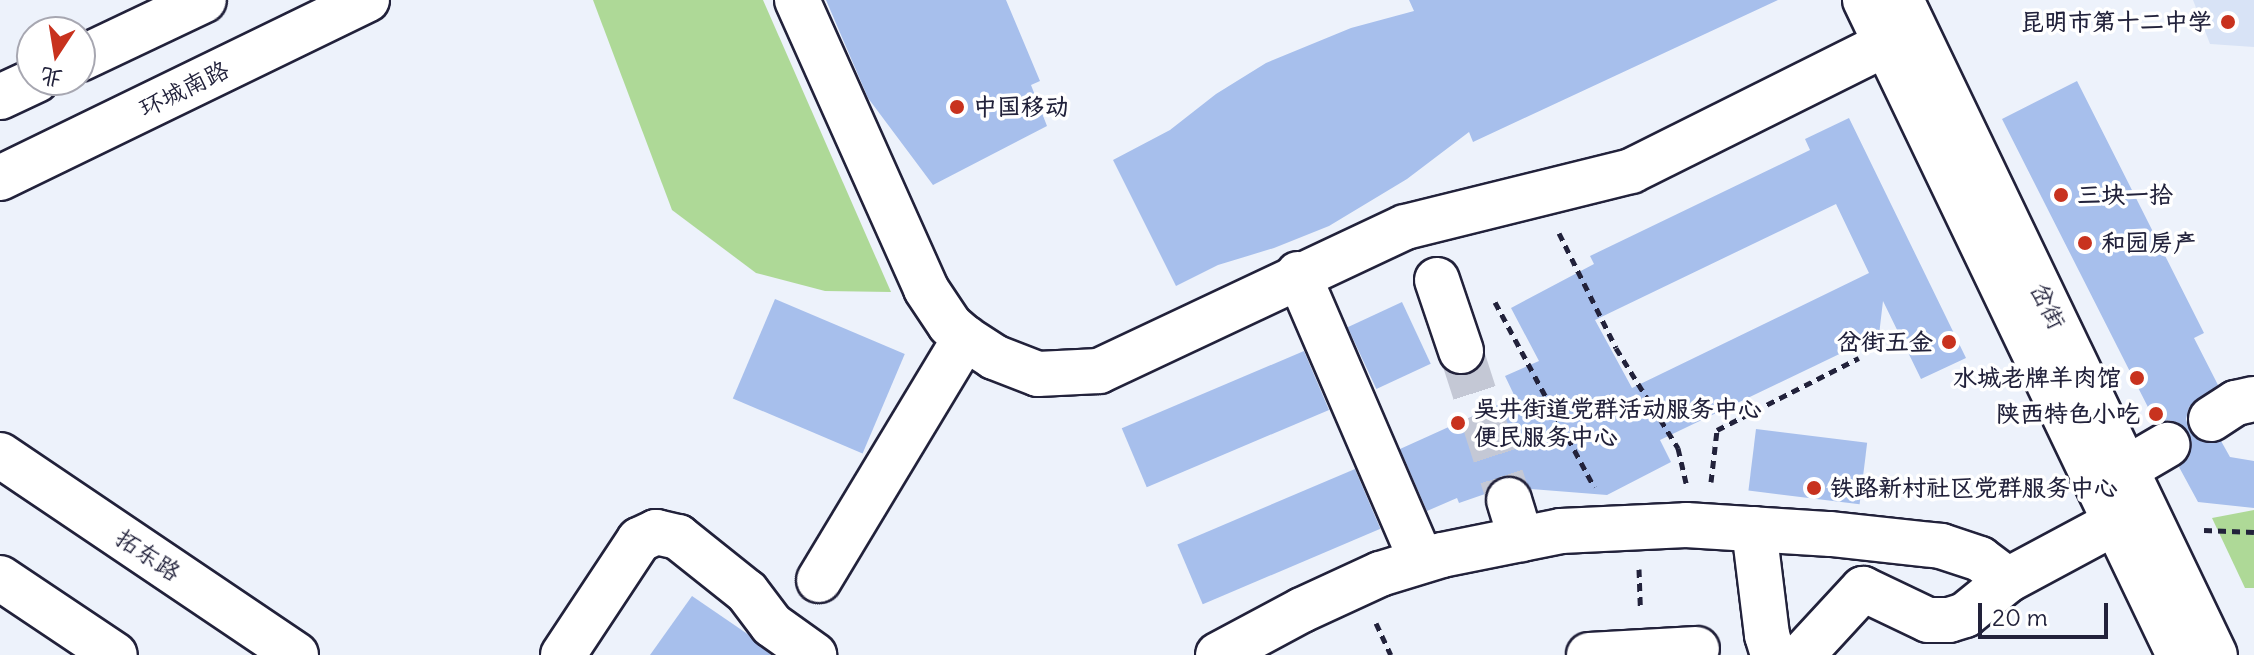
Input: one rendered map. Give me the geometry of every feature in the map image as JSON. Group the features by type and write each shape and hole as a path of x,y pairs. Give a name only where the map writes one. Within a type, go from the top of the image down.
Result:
{"street":[{"path":"96,51 204,0"},
{"name":"环城南路","path":"0,178 367,0"},
{"path":"797,0 926,289 950,325 965,338 994,357 1038,374 1099,371 1298,274 1405,227 1631,171 1886,44"},
{"name":"岔街","path":"1865,0 2179,655"},
{"name":"岔街","path":"1901,0 2215,655"},
{"path":"1298,274 1421,560"},
{"path":"1437,280 1461,351"},
{"path":"819,580 965,338"},
{"path":"2211,419 2236,403 2254,399"},
{"path":"2126,469 2167,445"},
{"name":"拓东路","path":"0,455 296,655"},
{"path":"1218,655 1302,610 1380,574 1515,520 1561,531 1696,526 1941,546 1980,559 2008,580"},
{"path":"1802,655 1863,589 1928,620 1949,620 1965,615 2008,580 2116,522"},
{"path":"1754,529 1767,635 1773,655"},
{"path":"578,650 639,540 656,532 678,537 747,592 772,625 814,655"},
{"path":"0,578 115,655"},
{"path":"1589,655 1697,649"}],"path":[{"path":"1538,193 1616,348 1678,448 1696,526"},
{"path":"1492,298 1614,528"},
{"path":"1696,526 1717,430 1859,358"},
{"path":"1384,640 1391,655"}],"shaded area":[{"name":"昆明市第十二中学","path":"2193,0 2254,0 2254,47 2210,44"}],"green space":[{"path":"593,0 763,0 891,292 825,291 756,273 672,210"},
{"path":"2254,510 2254,588 2245,588 2212,518"}],"building":[{"name":"中国移动","path":"826,0 1006,0 1040,81 1031,85 1047,126 933,185 868,98"},
{"path":"1409,0 1778,0 1473,142 1469,132 1407,179 1329,226 1274,248 1218,265 1176,286 1113,160 1170,130 1216,94 1266,63 1351,28 1414,11"},
{"path":"2077,81 2204,333 2194,338 2218,385 2189,407 2186,419 2190,432 2200,441 2221,441 2230,457 2254,461 2254,508 2198,502 2179,467 2189,457 2192,444 2189,433 2179,423 2168,420 2156,423 2002,119"},
{"path":"1849,118 1966,358 1921,379 1883,301 1879,335 1660,440 1671,462 1607,495 1531,489 1515,476 1502,476 1491,482 1485,494 1459,503 1457,498 1427,511 1400,449 1515,397 1505,376 1539,361 1511,308 1594,264 1590,256 1810,150 1805,139","holes":["1836,204 1869,273 1632,388 1595,320"]},
{"path":"775,299 905,354 863,454 733,398"},
{"path":"1402,302 1431,364 1376,389 1348,327"},
{"path":"1304,351 1329,410 1147,487 1122,428"},
{"path":"1756,429 1867,443 1860,504 1748,491"},
{"path":"1355,469 1380,529 1203,604 1177,544"},
{"path":"692,596 749,635 771,655 650,655"}],"tunnel":[{"path":"1461,351 1509,500"}],"place":[{"name":"昆明市第十二中学","path":"2228,22"},
{"name":"中国移动","path":"957,107"},
{"name":"三块一拾","path":"2061,195"},
{"name":"和园房产","path":"2085,243"},
{"name":"岔街五金","path":"1949,342"},
{"name":"水城老牌羊肉馆","path":"2137,378"},
{"name":"陕西特色小吃","path":"2156,414"},
{"name":"吴井街道党群活动服务中心 便民服务中心","path":"1458,423"},
{"name":"铁路新村社区党群服务中心","path":"1814,488"}]}
